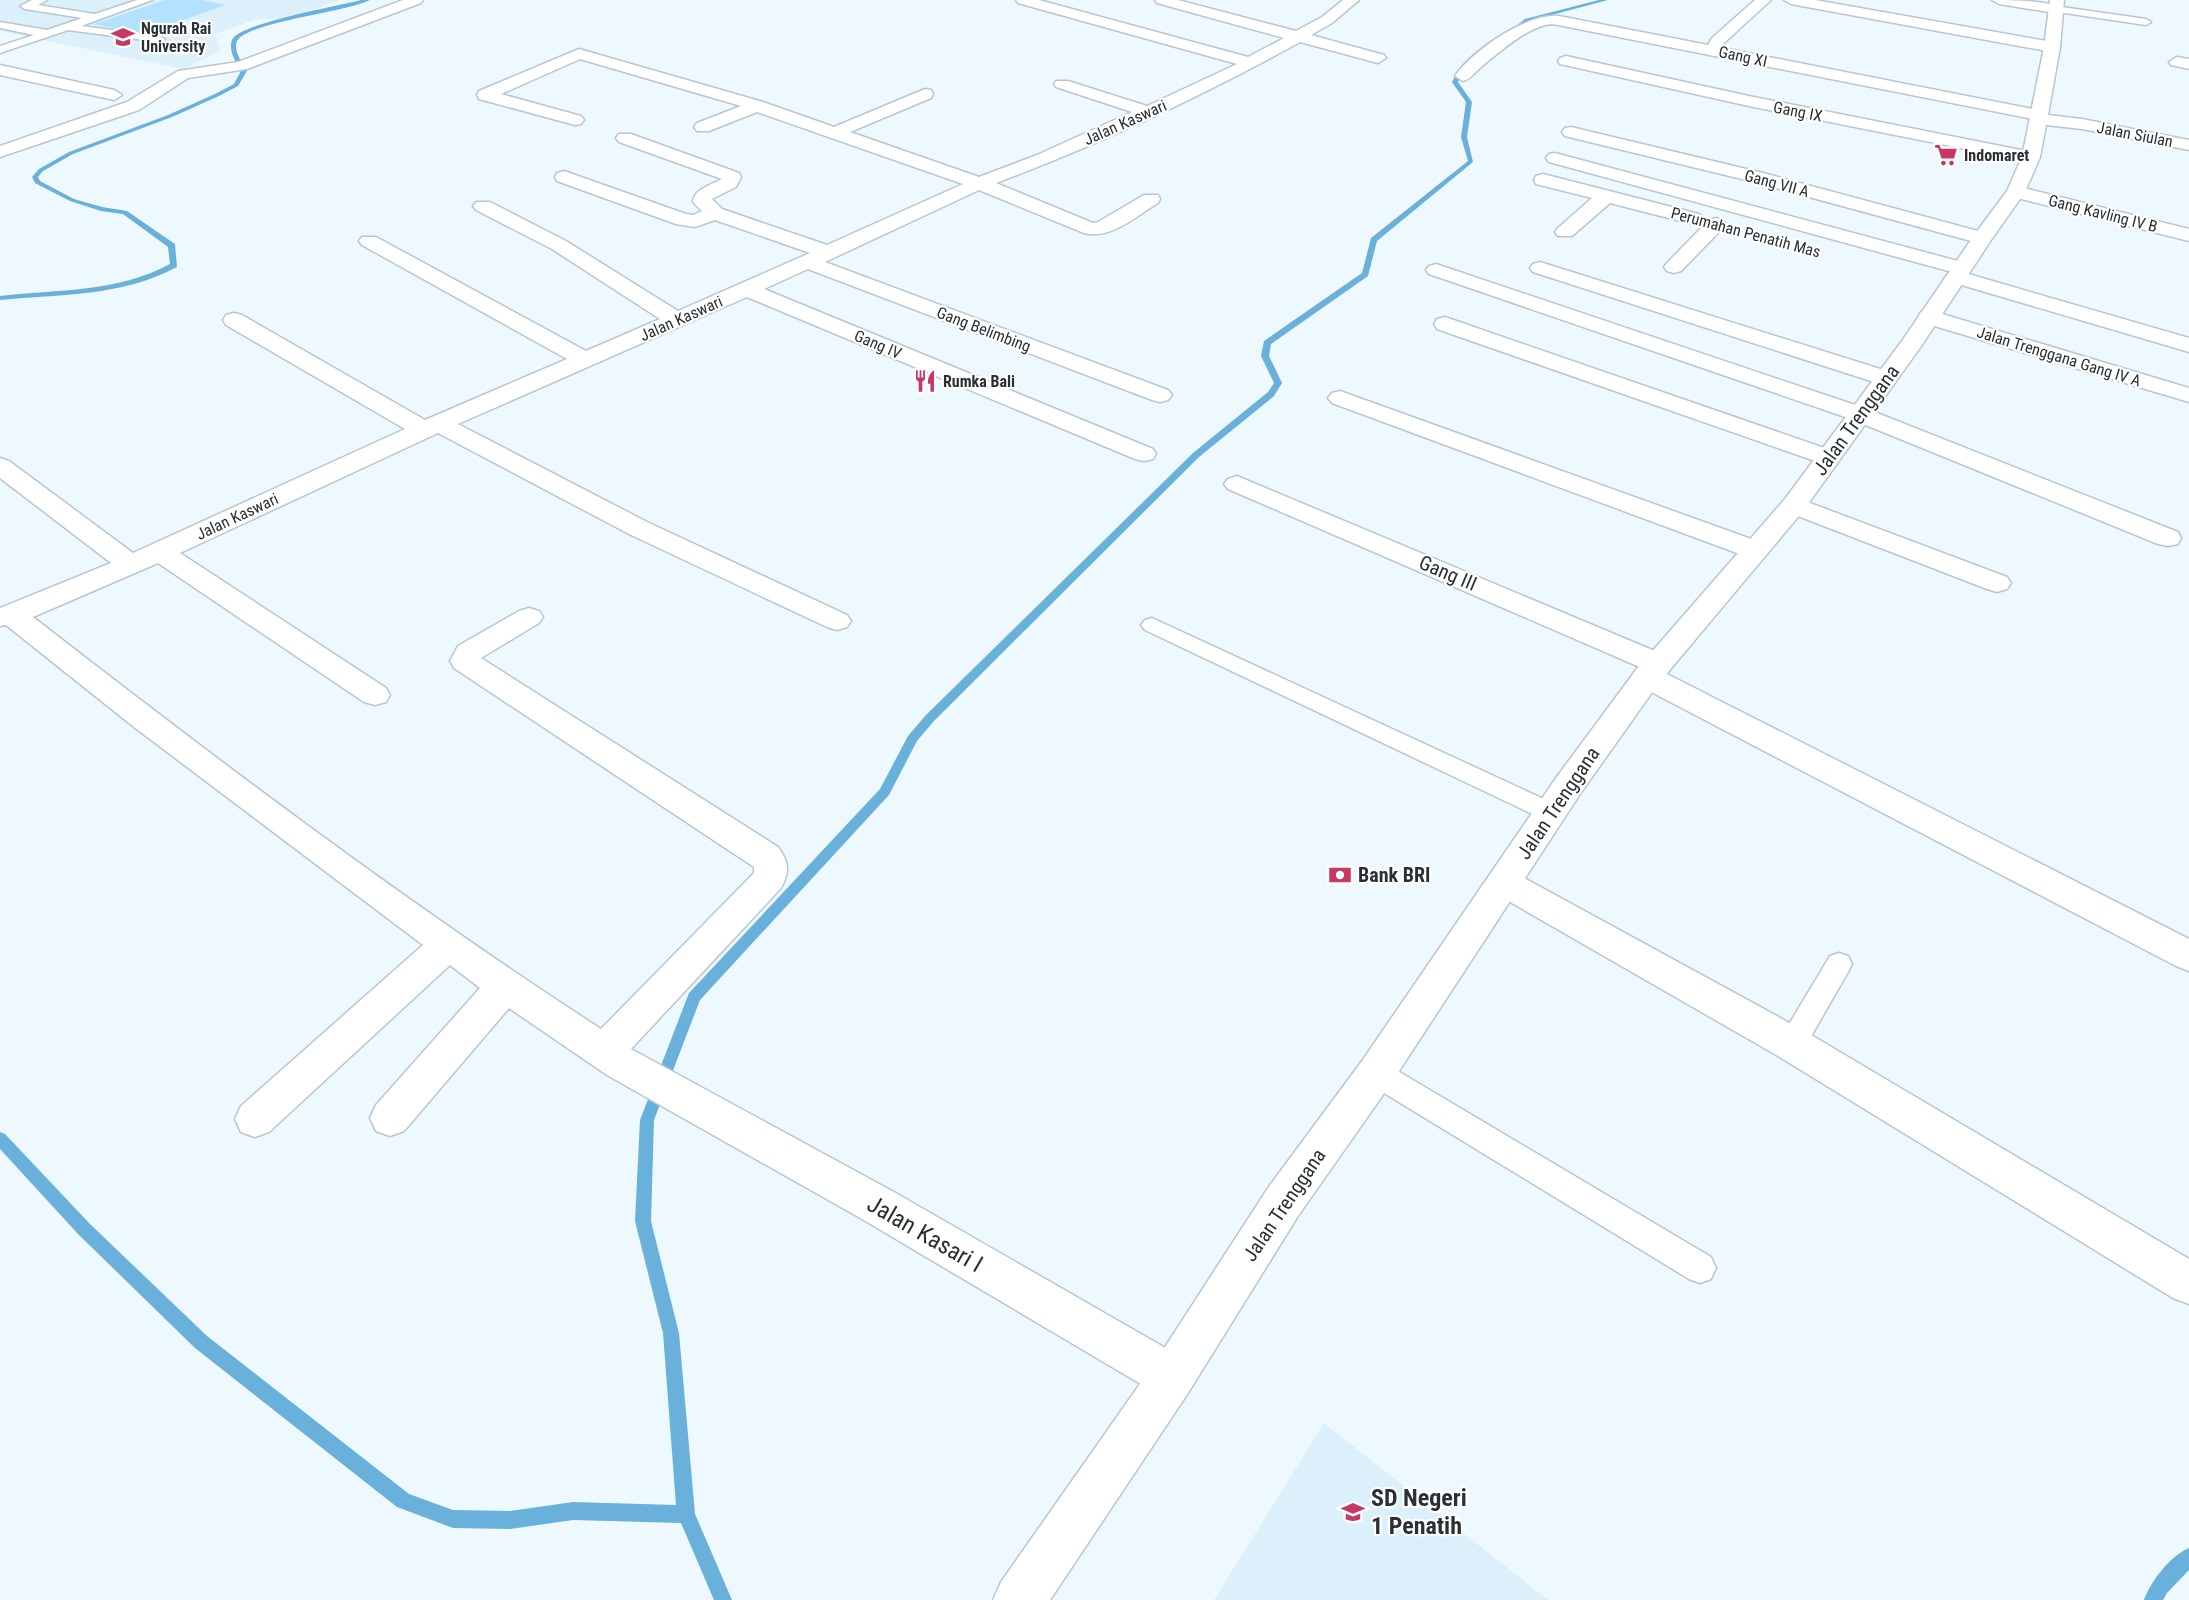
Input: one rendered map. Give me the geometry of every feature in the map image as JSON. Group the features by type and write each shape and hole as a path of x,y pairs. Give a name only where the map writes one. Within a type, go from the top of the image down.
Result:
{"street":[{"path":"0,152 133,106 184,74 241,66 416,0"},
{"path":"1023,0 1251,63"},
{"path":"1162,0 1378,58"},
{"name":"Jalan Kaswari","path":"6,616 131,565 431,427 829,253 979,183 1043,159 1148,112 1251,63 1327,20 1352,0"},
{"path":"1715,50 1717,41 1764,0"},
{"path":"1791,0 2052,47"},
{"path":"1999,0 2056,4"},
{"name":"Jalan Trenggana","path":"1019,1600 1172,1377 1283,1202 1376,1073 1568,786 1652,670 1794,505 1929,317 1948,278 1982,238 2016,192 2031,157 2052,47 2056,4"},
{"name":"Gang XI","path":"1464,76 1472,66 1528,27 1545,20 1573,22 2038,115"},
{"path":"575,120 485,95 579,54 757,106 979,183 1095,229 1102,228 1151,199"},
{"name":"Gang IX","path":"1566,61 1749,101 2031,157"},
{"path":"0,70 114,95"},
{"path":"1062,84 1148,112"},
{"path":"834,133 925,94"},
{"path":"703,127 757,106"},
{"name":"Jalan Siulan","path":"2038,115 2189,145"},
{"name":"Gang VII A","path":"1570,132 1689,160 1982,238"},
{"path":"625,138 732,177 729,183 703,197 703,202 716,213 829,253"},
{"path":"1555,158 1948,278 2189,345"},
{"path":"564,177 683,220 695,221 716,213"},
{"name":"Perumahan Penatih Mas","path":"1543,180 1738,230"},
{"name":"Gang Kavling IV B","path":"2016,192 2189,235"},
{"path":"1565,232 1606,196"},
{"path":"483,206 559,245 677,320"},
{"path":"1674,267 1716,224"},
{"path":"369,241 585,360"},
{"name":"Gang Belimbing","path":"807,262 1160,395"},
{"path":"1540,268 1886,378"},
{"path":"1436,270 1859,414 2168,538"},
{"name":"Gang IV","path":"746,289 1143,454"},
{"name":"Jalan Trenggana Gang IV A","path":"1929,317 2189,395"},
{"path":"234,320 431,427 837,621"},
{"path":"1445,324 1827,457"},
{"path":"1340,398 1755,550"},
{"path":"0,466 131,565"},
{"name":"Gang III","path":"1237,484 1602,638 1652,670 2189,956"},
{"path":"1794,505 1997,583"},
{"path":"160,552 375,695"},
{"name":"Jalan Kasari I","path":"6,616 505,986 613,1057 877,1205 1172,1377"},
{"path":"529,617 468,653 465,661 771,862 772,874 769,879 613,1057"},
{"path":"1503,882 1792,1044 2189,1283"},
{"path":"255,1119 449,944"},
{"path":"390,1118 505,986"}],"lane":[{"path":"42,0 21,7 98,17"},
{"path":"0,50 147,0"},
{"path":"2056,4 2146,22"},
{"path":"0,25 48,34"},
{"path":"68,28 159,39"},
{"path":"1152,625 1552,813"},
{"path":"1792,1044 1839,964"},
{"path":"1376,1073 1700,1268"}],"shaded area":[{"name":"Ngurah Rai University","path":"0,0 340,0 286,19 257,19 215,34 220,51 183,69 0,31"},
{"path":"165,0 201,0 226,5 143,34 94,24"},
{"name":"SD Negeri 1 Penatih","path":"1324,1423 1548,1600 1214,1600"}],"waterway":[{"path":"0,298 112,288 155,276 174,265 172,246 125,212 101,209 72,200 37,182 35,177 41,170 71,153 170,116 236,85 244,71 235,54 234,46 237,37 245,32 276,22 367,0"},
{"path":"1509,34 1527,20 1605,0"},
{"path":"686,1514 671,1333 643,1221 647,1120 694,997 885,792 912,739 930,718 1196,455 1271,394 1278,383 1265,356 1267,343 1365,274 1374,240 1471,161 1464,137 1469,102 1455,82 1461,70 1466,66"},
{"path":"0,1139 84,1229 201,1342 403,1501 453,1519 510,1520 573,1511 686,1514"},
{"path":"686,1514 723,1600"},
{"path":"2153,1600 2160,1586 2189,1557"}],"place":[{"name":"Ngurah Rai University","path":"123,37"},
{"name":"Indomaret","path":"1946,155"},
{"name":"Rumka Bali","path":"925,381"},
{"name":"Bank BRI","path":"1340,875"},
{"name":"SD Negeri 1 Penatih","path":"1353,1512"}]}
